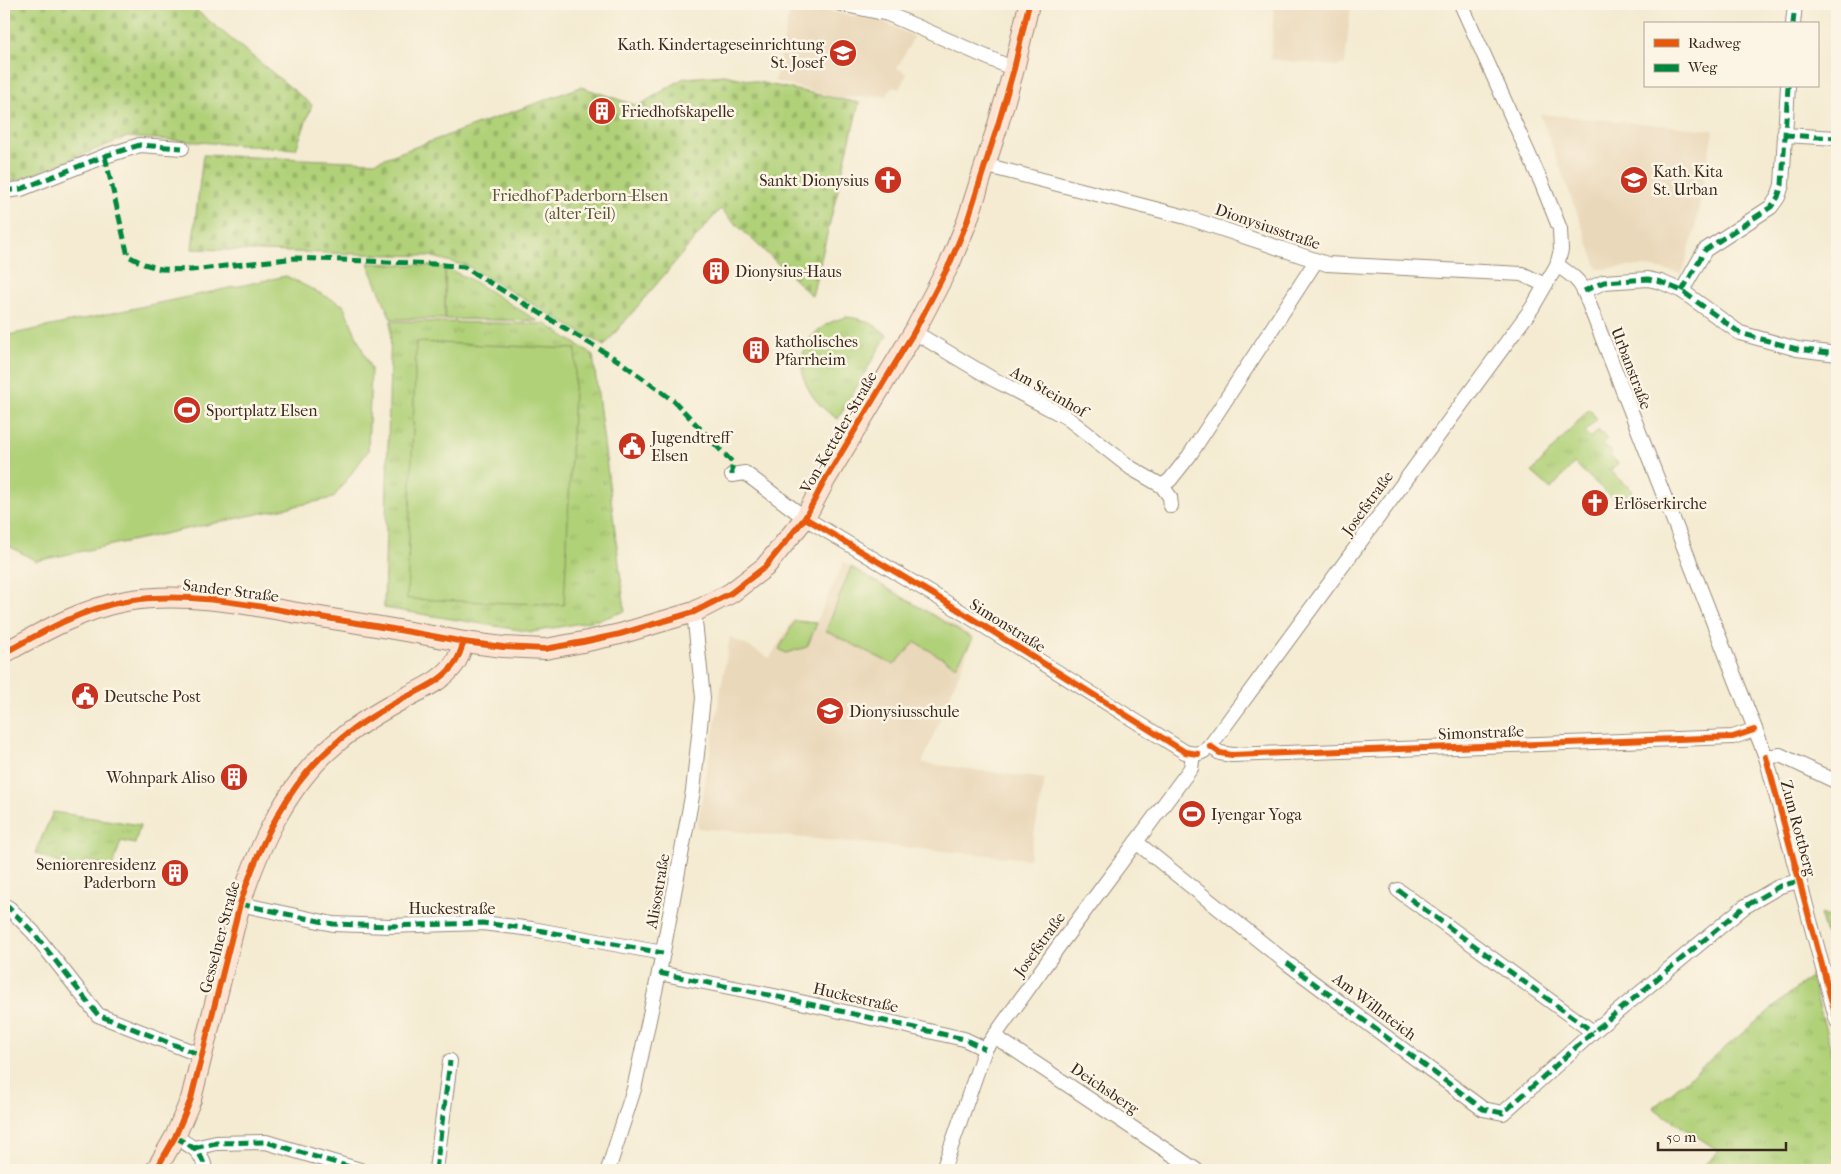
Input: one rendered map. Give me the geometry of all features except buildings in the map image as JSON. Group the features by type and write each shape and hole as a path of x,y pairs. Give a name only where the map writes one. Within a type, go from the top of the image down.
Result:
{"street":[{"path":"841,4 888,14 1014,69"},
{"name":"Von-Ketteler-Straße","path":"464,642 503,647 545,649 602,638 694,612 731,593 758,573 805,518 825,480 914,332 950,263 967,222 1014,69 1029,4"},
{"path":"1461,4 1534,166 1560,229 1561,250 1556,265"},
{"path":"1793,22 1795,4"},
{"path":"1682,291 1705,250 1771,207 1778,197 1782,185 1788,88"},
{"path":"1784,135 1837,138"},
{"path":"4,191 22,189 105,156 140,145 182,148"},
{"name":"Dionysiusstraße","path":"984,165 1186,217 1316,261 1344,266 1522,274 1545,285"},
{"path":"1171,506 1170,497 1162,486 1170,480 1189,456 1316,261"},
{"name":"Josefstraße","path":"943,1170 985,1049 1191,768 1200,752 1532,308 1556,265"},
{"name":"Urbanstraße","path":"1556,265 1574,277 1584,291 1766,757"},
{"path":"1584,291 1604,282 1648,279 1661,282 1682,291 1740,333 1796,349 1837,354"},
{"name":"Am Steinhof","path":"914,332 991,378 1066,417 1130,468 1162,486"},
{"name":"Von-Ketteler-Straße","path":"732,475 745,473 805,518"},
{"name":"Simonstraße","path":"805,518 944,601 1185,752 1232,755 1733,737 1754,730"},
{"name":"Sander Straße","path":"4,653 68,619 99,608 125,601 159,598 218,600 464,642"},
{"name":"Alisostraße","path":"608,1170 634,1089 663,953 693,791 703,698 694,612"},
{"name":"Gesselner Straße","path":"156,1170 175,1137 191,1100 240,904 259,852 290,795 312,767 335,743 367,720 432,684 454,664 464,642"},
{"path":"1766,757 1780,755 1837,782"},
{"name":"Zum Rottberg","path":"1766,757 1837,1021"},
{"name":"Am Willnteich","path":"1136,842 1287,963 1483,1109 1504,1113 1593,1032 1744,907 1780,886 1799,881"},
{"path":"1398,890 1593,1032"},
{"name":"Huckestraße","path":"240,904 333,924 389,926 482,923 532,929 663,953"},
{"path":"4,905 33,932 98,1015 203,1056"},
{"name":"Huckestraße","path":"659,973 774,996 964,1039 985,1049"},
{"name":"Deichsberg","path":"994,1036 1196,1170"},
{"path":"436,1170 450,1061"},
{"path":"175,1137 194,1148 204,1160 205,1170"},
{"path":"194,1148 216,1143 266,1142 360,1170"}],"shaded area":[{"name":"Kath. Kindertageseinrichtung St. Josef","path":"791,4 884,22 914,37 897,68 907,74 899,89 892,86 887,96 838,98 775,81"},
{"path":"1274,4 1351,4 1345,64 1337,66 1271,59"},
{"name":"Kath. Kita St. Urban","path":"1540,114 1713,130 1695,230 1680,273 1643,266 1598,269"},
{"name":"Dionysiusschule","path":"844,562 974,637 922,763 1045,779 1029,859 697,828 730,637 770,658 793,620 816,622"}],"green space":[{"path":"4,4 193,4 197,11 312,105 296,149 127,137 15,181 4,182"},
{"name":"Friedhof Paderborn-Elsen (alter Teil)","path":"724,75 859,103 812,296 720,209 604,346 469,267 430,256 192,249 203,155 374,162 581,87 638,106 684,78"},
{"path":"368,263 445,268 445,319 391,319"},
{"path":"445,268 468,278 538,321 445,319"},
{"name":"Sportplatz Elsen","path":"286,276 343,305 371,369 368,451 333,498 36,561 4,543 4,336"},
{"path":"846,317 868,322 887,335 838,419 822,407 811,393 804,378 802,363 805,348 813,335 827,324"},
{"path":"391,321 546,324 593,355 625,611 602,619 532,632 384,608"},
{"path":"416,342 576,349 564,605 407,599"},
{"path":"1589,409 1597,419 1585,432 1591,438 1598,430 1607,439 1603,443 1612,452 1610,455 1618,463 1611,471 1633,491 1620,505 1574,463 1551,489 1532,472"},
{"path":"851,567 973,639 956,666 915,642 894,665 826,631"},
{"path":"795,621 817,623 807,647 786,653 779,649"},
{"path":"53,812 140,825 135,844 121,841 112,868 86,860 82,873 35,853"},
{"path":"1820,914 1837,919 1837,971"},
{"path":"1811,976 1837,1072 1837,1170 1699,1170 1719,1151 1653,1108"}],"marked path":[{"path":"1793,22 1795,4"},
{"path":"1682,291 1705,250 1771,207 1778,197 1782,185 1788,88"},
{"path":"1784,135 1837,138"},
{"path":"4,191 21,189 105,156 140,145 182,148"},
{"path":"105,156 128,256 144,264 161,269 191,270 296,258 464,267 619,361 674,401 732,462 732,475"},
{"path":"1584,291 1604,282 1648,279 1661,282 1682,291 1740,333 1797,349 1837,354"},
{"path":"1287,963 1483,1109 1503,1113 1593,1032 1744,907 1780,886 1799,881"},
{"path":"1398,890 1593,1032"},
{"path":"240,904 333,924 389,926 482,923 532,929 663,953"},
{"path":"4,905 33,932 98,1015 203,1056"},
{"path":"659,973 774,996 964,1039 985,1049"},
{"path":"436,1170 450,1061"},
{"path":"175,1137 191,1146 199,1154 204,1163 205,1170"},
{"path":"194,1148 216,1143 266,1142 360,1170"}],"cycle path":[{"path":"4,653 78,615 126,601 149,598 196,598 220,601 464,642 503,647 545,649 620,634 694,612 731,593 765,567 805,518 825,480 914,332 950,263 967,222 997,128 1014,69 1029,4"},
{"path":"805,518 944,601 1185,752 1198,754"},
{"path":"156,1170 175,1137 191,1099 240,904 256,860 289,796 319,759 351,731 366,720 430,685 450,670 459,656 464,642"},
{"path":"1210,746 1220,753 1232,755 1733,737 1754,730"},
{"path":"1766,757 1837,1021"}],"place":[{"name":"Kath. Kindertageseinrichtung St. Josef","path":"843,53"},
{"name":"Friedhofskapelle","path":"602,111"},
{"name":"Sankt Dionysius","path":"888,180"},
{"name":"Kath. Kita St. Urban","path":"1634,180"},
{"name":"Dionysius-Haus","path":"716,271"},
{"name":"katholisches Pfarrheim","path":"756,350"},
{"name":"Sportplatz Elsen","path":"187,410"},
{"name":"Jugendtreff Elsen","path":"632,446"},
{"name":"Erlöserkirche","path":"1595,503"},
{"name":"Deutsche Post","path":"85,696"},
{"name":"Dionysiusschule","path":"830,711"},
{"name":"Wohnpark Aliso","path":"234,777"},
{"name":"Iyengar Yoga","path":"1192,814"},
{"name":"Seniorenresidenz Paderborn","path":"175,873"}]}
